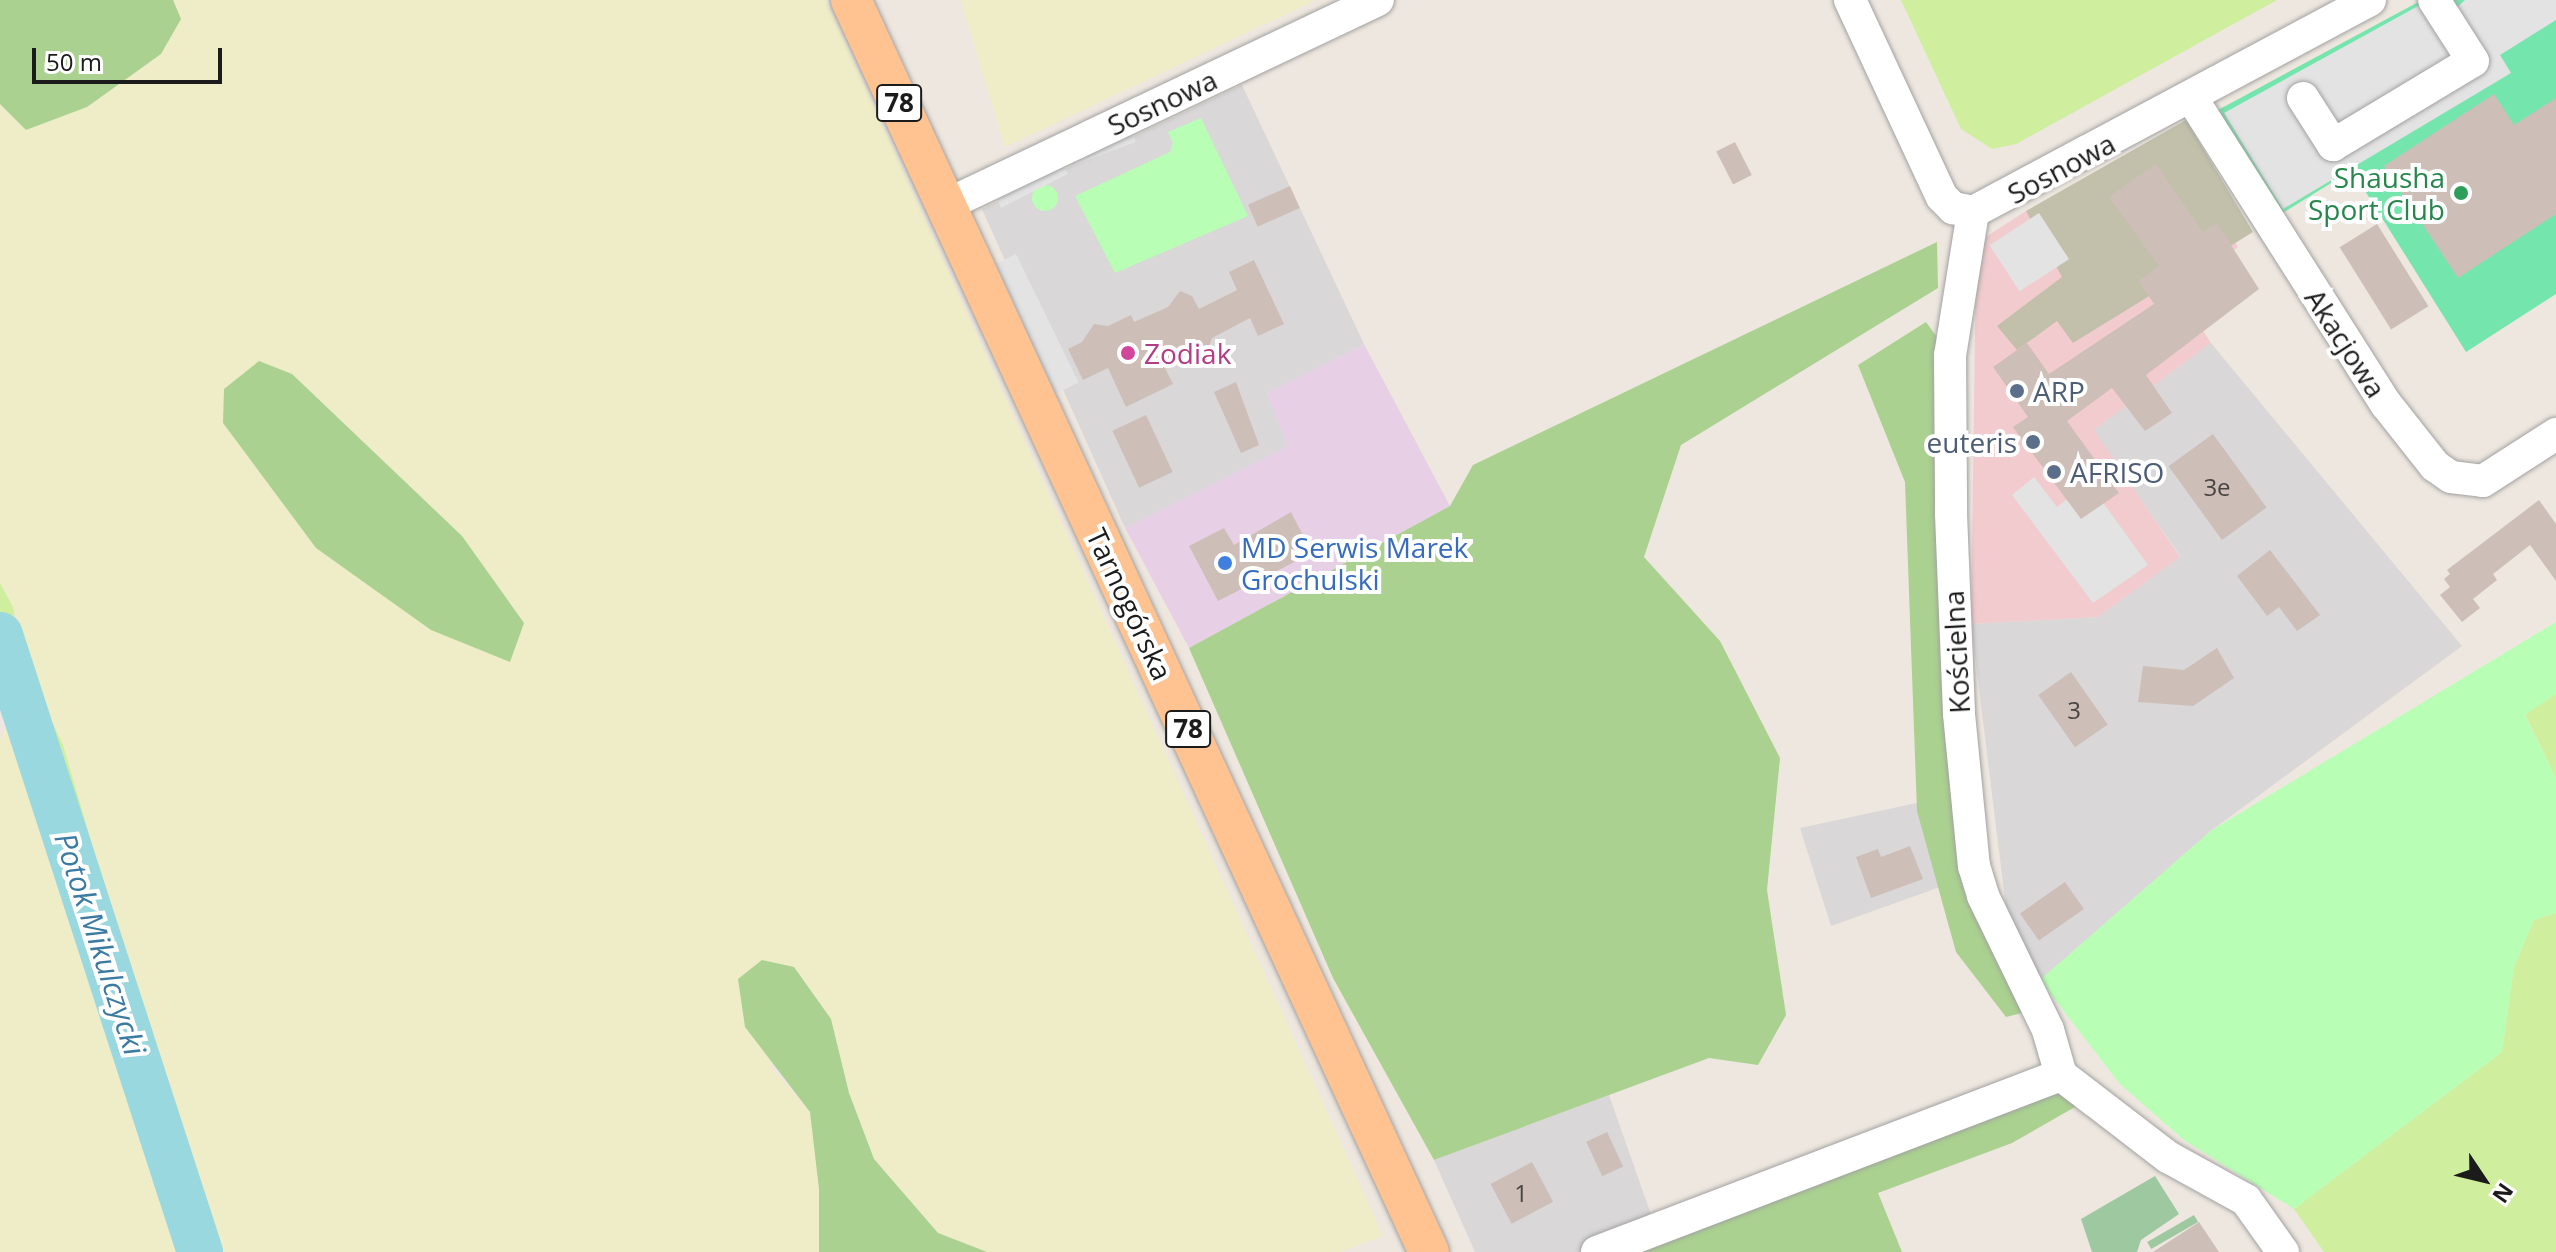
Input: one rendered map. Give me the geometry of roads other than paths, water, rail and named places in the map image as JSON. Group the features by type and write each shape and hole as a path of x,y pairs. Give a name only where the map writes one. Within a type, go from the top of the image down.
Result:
{"main road":[{"name":"Tarnogórska","path":"851,0 1429,1252"}],"street":[{"name":"Sosnowa","path":"946,205 1378,0"},
{"name":"Sosnowa","path":"1850,0 1942,197 1953,208 1973,212 2370,0"},
{"path":"2303,98 2333,145 2473,61 2434,0"},
{"name":"Akacjowa","path":"2191,97 2386,404 2435,466 2451,477 2483,481 2556,434"},
{"name":"Kościelna","path":"1973,212 1950,355 1954,638 1965,786 1983,896 2048,1030 2061,1075"},
{"path":"1597,1252 2061,1075 2160,1160 2246,1200 2283,1252"}],"waterway":[{"name":"Potok Mikulczycki","path":"0,635 200,1252"}],"place":[{"name":"Shausha Sport Club","path":"2461,193"},
{"name":"Zodiak","path":"1128,353"},
{"name":"ARP","path":"2017,391"},
{"name":"euteris","path":"2033,442"},
{"name":"AFRISO","path":"2054,472"},
{"name":"MD Serwis Marek Grochulski","path":"1225,563"}]}
